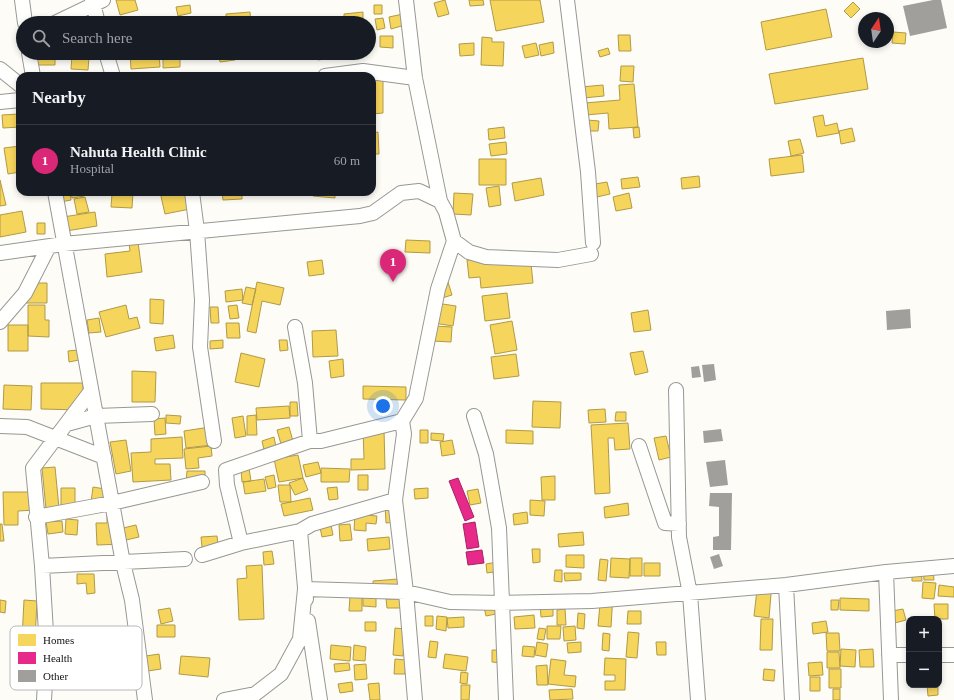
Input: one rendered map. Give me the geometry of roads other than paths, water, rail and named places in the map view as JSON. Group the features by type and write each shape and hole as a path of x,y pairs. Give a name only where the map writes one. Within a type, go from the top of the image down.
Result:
{"street":[{"path":"22,0 24,16"},
{"path":"406,0 415,78 440,201 446,212 454,241 438,289 416,398 402,421 404,434 395,500 406,592 414,700"},
{"path":"454,241 469,252 486,257 558,260 592,249 588,172 567,0"},
{"path":"69,16 96,2 97,16"},
{"path":"30,60 32,72"},
{"path":"108,60 112,72"},
{"path":"0,69 16,82"},
{"path":"355,72 370,72"},
{"path":"376,73 415,78"},
{"path":"0,102 16,100"},
{"path":"0,253 64,244 360,216 373,213 401,194 419,191 440,201"},
{"path":"56,196 123,563 132,600 135,626"},
{"path":"193,196 198,231 202,300 200,347 214,441"},
{"path":"0,322 25,293 49,246"},
{"path":"295,327 305,383 310,441"},
{"path":"676,390 678,524 679,537 690,594 698,700"},
{"path":"46,626 33,468 91,391"},
{"path":"66,424 96,416 152,414"},
{"path":"474,416 486,454 499,528 506,700"},
{"path":"241,543 227,485 226,470 310,441 321,441 402,421"},
{"path":"0,426 27,427 104,457"},
{"path":"639,446 665,523 678,524"},
{"path":"36,517 112,503 202,482"},
{"path":"202,555 241,543 300,531 312,524 395,500"},
{"path":"300,531 308,630 320,700"},
{"path":"42,566 185,559"},
{"path":"305,589 406,592 450,602 502,603 592,601 786,585 886,572 954,566"},
{"path":"886,572 891,700"},
{"path":"786,585 792,700"},
{"path":"224,700 255,694 281,674 300,639 305,589"},
{"path":"889,655 906,655"},
{"path":"942,655 954,655"},
{"path":"142,677 145,700"},
{"path":"44,700 45,690"}],"place":[{"name":"Nahuta Health Clinic","path":"393,282"}]}
